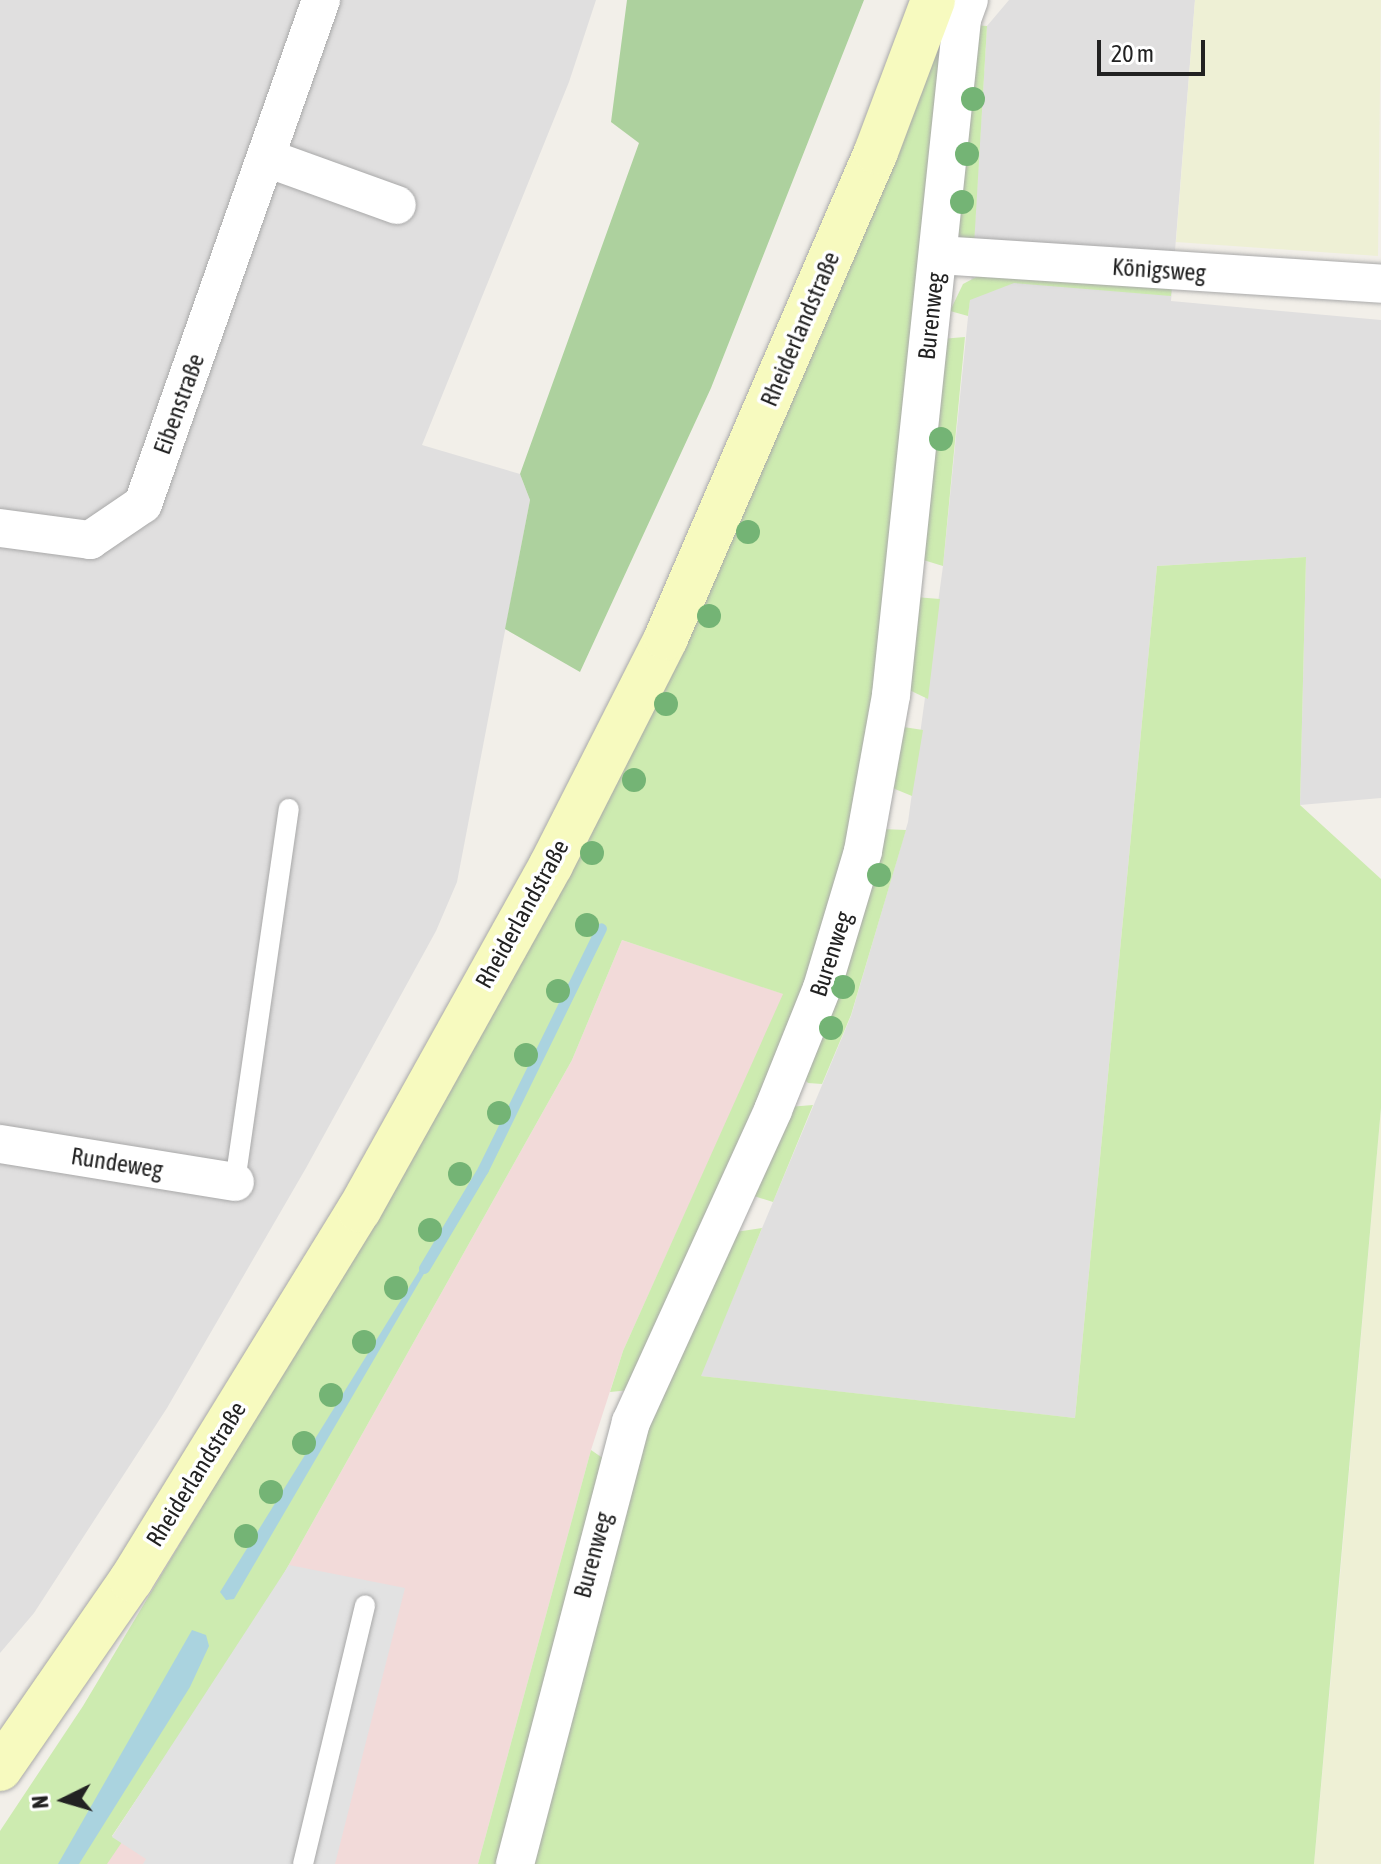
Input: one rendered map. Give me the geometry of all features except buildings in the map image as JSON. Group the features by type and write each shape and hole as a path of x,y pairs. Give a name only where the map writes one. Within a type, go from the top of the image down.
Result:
{"main road":[{"name":"Rheiderlandstraße","path":"0,1769 131,1580 351,1223 551,865 666,638 876,152 933,0"}],"street":[{"name":"Eibenstraße","path":"0,528 90,540 143,504 321,0"},
{"name":"Burenweg","path":"515,1864 631,1422 773,1110 822,988 863,851 891,695 962,19 969,0"},
{"path":"267,158 397,205"},
{"name":"Königsweg","path":"938,255 1381,284"},
{"name":"Rundeweg","path":"0,1144 235,1182"}],"lane":[{"path":"235,1182 289,809"},
{"path":"303,1864 365,1605"}],"shaded area":[{"path":"0,0 596,0 569,82 422,445 520,474 530,500 457,882 436,931 306,1168 167,1408 34,1613 0,1653"},
{"path":"1009,0 1195,0 1171,301 1381,320 1381,798 1300,805 1306,557 1157,566 1075,1418 700,1376 851,1016 908,822 943,566 971,287 987,26"},
{"path":"622,940 784,994 623,1351 591,1450 478,1864 94,1864 264,1609 572,1060"},
{"path":"289,1565 405,1588 335,1864 143,1864 146,1859 112,1837"}],"green space":[{"path":"627,0 864,0 711,388 580,672 505,629 530,500 520,474 639,143 611,122"},
{"path":"947,0 877,714 830,932 630,1390 610,1392 623,1351 783,994 622,940 572,1060 264,1609 112,1836 122,1842 107,1864 0,1864 0,1831 83,1706 403,1171"},
{"path":"1195,0 1381,0 1378,256 1176,242"},
{"path":"973,25 987,26 974,246 961,241 951,221"},
{"path":"984,273 1172,284 1171,296 1014,283 970,300 968,316 950,311 963,284"},
{"path":"965,337 943,566 920,559 941,339"},
{"path":"1306,557 1300,805 1381,879 1381,1108 1314,1864 525,1864 660,1384 729,1233 762,1228 701,1376 1075,1418 1157,566"},
{"path":"915,597 940,599 928,699 903,687"},
{"path":"897,726 923,730 912,796 890,787"},
{"path":"882,829 906,830 851,1015 822,1084 808,1083 799,1073"},
{"path":"813,1105 773,1202 754,1196 788,1107"},
{"path":"1381,1108 1381,1864 1314,1864 1337,1611"},
{"path":"591,1450 607,1461 500,1864 478,1864"}],"water":[{"path":"429,1255 435,1255 234,1599 226,1600 220,1592"},
{"path":"192,1630 206,1635 209,1646 190,1687 79,1864 58,1864"}],"waterway":[{"path":"424,1268 483,1169 601,928"}]}
